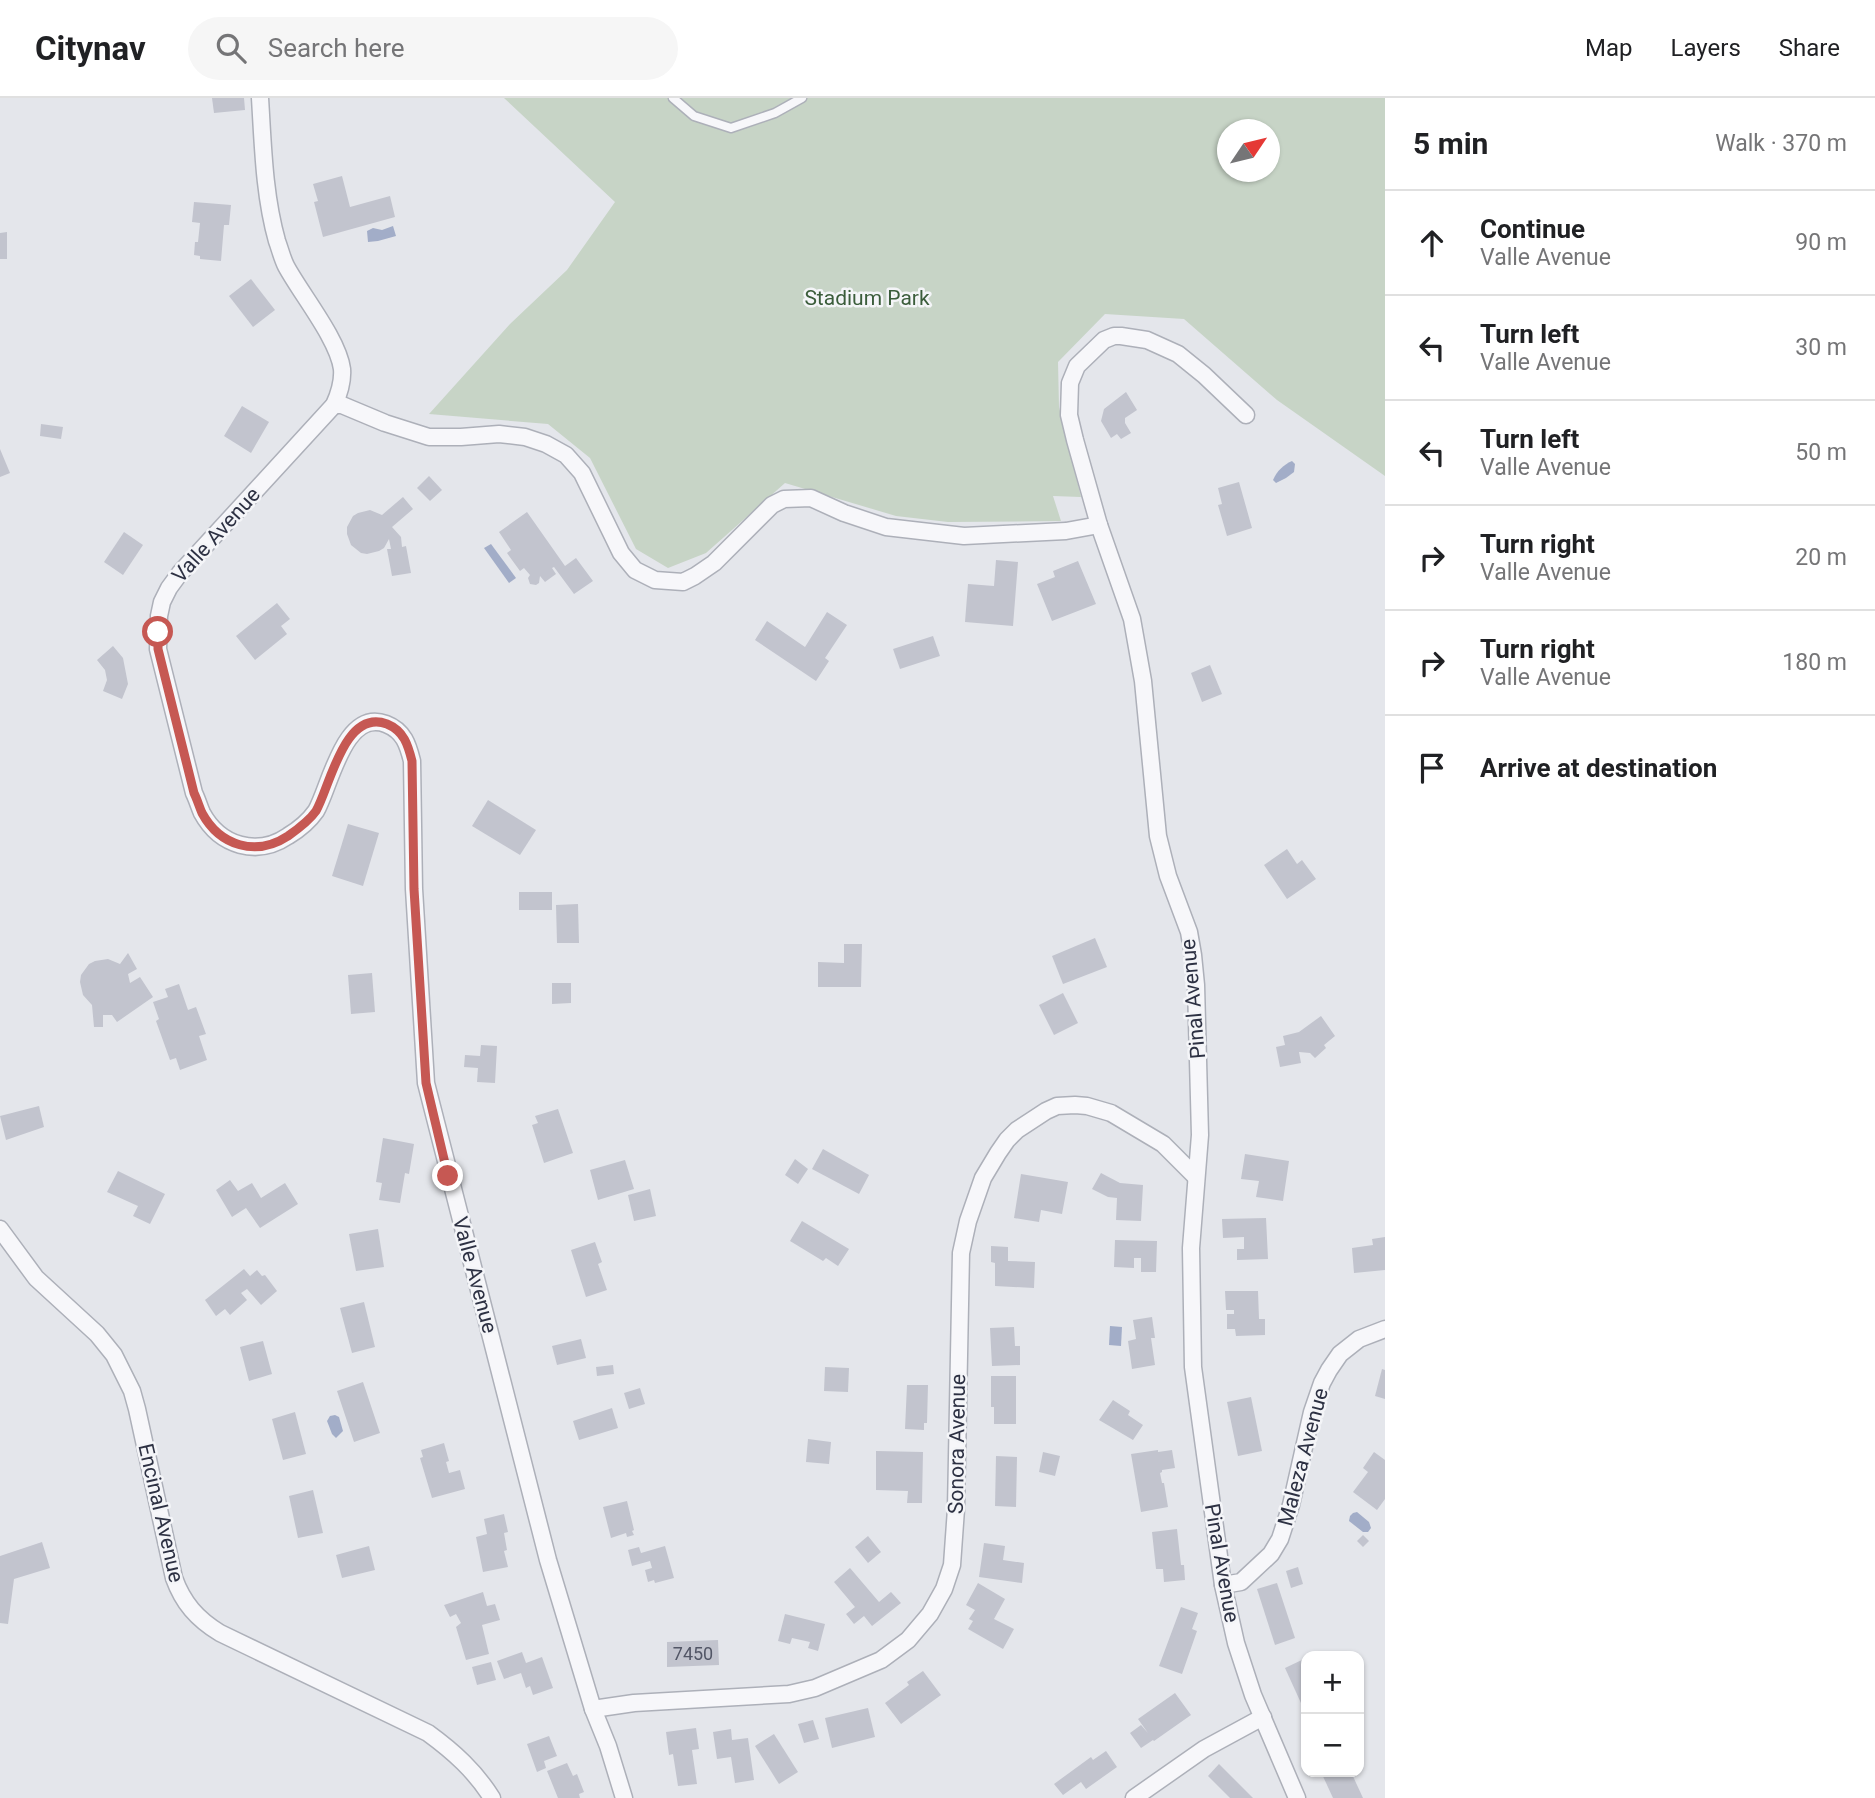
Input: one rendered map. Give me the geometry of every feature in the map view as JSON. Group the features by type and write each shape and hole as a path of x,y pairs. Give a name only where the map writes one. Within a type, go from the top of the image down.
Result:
{"street":[{"name":"Valle Avenue","path":"260,98 270,217 285,264 339,357 342,371 339,394 334,405 169,588 159,616 158,649 198,803 219,834 243,846 256,848 273,844 301,828 315,812 341,748 360,729 380,722 391,726 407,741 412,761 414,889 426,1083 548,1560 593,1709 624,1798"},
{"name":"Pinal Avenue","path":"1246,415 1178,354 1147,340 1121,336 1104,340 1077,366 1070,383 1069,415 1074,440 1132,619 1143,681 1158,836 1168,876 1189,932 1193,955 1197,998 1200,1135 1191,1248 1193,1367 1223,1585 1236,1643 1252,1695 1297,1798"},
{"path":"334,405 342,405 429,437 499,434 525,437 546,444 566,455 582,473 621,553 635,570 655,580 683,582 695,576 714,563 759,516 784,499 811,498 886,527 964,536 1066,531 1100,525"},
{"name":"Sonora Avenue","path":"593,1709 634,1703 789,1694 815,1688 855,1672 881,1660 908,1640 940,1598 952,1565 956,1509 961,1253 968,1221 983,1178 993,1160 1017,1129 1046,1111 1058,1106 1087,1106 1111,1113 1163,1144 1196,1177"},
{"name":"Encinal Avenue","path":"0,1229 36,1278 97,1334 121,1366 137,1409 174,1578 179,1593 198,1618 220,1633 428,1733 465,1762 492,1798"},
{"name":"Maleza Avenue","path":"1223,1585 1241,1582 1271,1554 1280,1539 1291,1505 1312,1412 1329,1370 1340,1354 1359,1339 1385,1329"},
{"path":"1134,1798 1204,1749 1262,1717"}],"lane":[{"path":"673,98 694,116 731,128 775,113 802,98"}],"green space":[{"name":"Stadium Park","path":"504,98 1385,98 1385,476 1277,400 1184,319 1105,314 1058,362 1059,407 1081,497 1053,496 1061,521 948,522 896,516 785,483 706,553 668,568 636,549 590,458 548,424 429,414 510,324 567,270 615,202"}],"water":[{"path":"393,226 396,236 368,242 367,231"},
{"path":"1292,461 1295,464 1294,472 1276,483 1273,480 1276,474"},
{"path":"491,544 516,578 509,583 484,548"},
{"path":"1110,1326 1122,1327 1121,1346 1109,1345"},
{"path":"330,1416 339,1417 343,1431 336,1438 327,1421"},
{"path":"1357,1512 1369,1522 1371,1528 1368,1532 1363,1532 1349,1521 1350,1516"}],"building":[{"path":"212,98 244,98 245,110 214,113"},
{"path":"342,176 350,207 390,196 395,217 323,237 314,202 318,201 313,184"},
{"path":"194,202 231,205 229,225 224,225 221,261 200,259 200,256 194,255 200,223 192,222"},
{"path":"7,232 7,259 0,259 0,233"},
{"path":"251,279 275,310 253,327 229,296"},
{"path":"1126,392 1137,410 1125,418 1131,433 1121,439 1117,434 1111,438 1101,421 1104,409"},
{"path":"242,406 269,422 251,453 224,436"},
{"path":"41,424 63,427 61,439 40,436"},
{"path":"0,449 10,473 0,477"},
{"path":"429,476 442,490 430,501 417,488"},
{"path":"1239,482 1252,528 1227,536 1218,505 1222,504 1218,488"},
{"path":"403,497 413,509 392,527 401,537 402,547 406,546 411,573 392,576 387,549 391,549 389,539 379,551 361,553 351,545 347,527 358,513 370,510 382,515"},
{"path":"527,512 565,566 576,558 593,581 574,594 554,567 552,568 556,574 545,582 540,576 539,583 530,584 530,575 524,568 520,571 507,553 511,550 499,532"},
{"path":"124,532 143,545 123,575 104,562"},
{"path":"996,560 1018,562 1013,626 965,622 968,584 994,586"},
{"path":"1078,561 1096,604 1052,621 1037,584 1055,577 1053,571"},
{"path":"277,603 290,619 281,626 287,634 255,660 236,636"},
{"path":"827,612 847,625 825,658 829,661 816,681 755,640 767,621 805,647"},
{"path":"933,636 940,656 900,669 893,649"},
{"path":"113,646 123,658 128,684 122,699 103,691 107,680 105,670 97,660"},
{"path":"1210,665 1222,694 1202,702 1191,673"},
{"path":"488,800 536,830 520,855 472,826"},
{"path":"348,824 379,833 363,886 332,876"},
{"path":"1287,849 1297,864 1302,860 1316,879 1287,899 1264,865"},
{"path":"519,892 552,892 552,910 519,910"},
{"path":"578,904 579,943 557,943 556,905"},
{"path":"1095,938 1107,967 1063,984 1052,956"},
{"path":"844,944 862,944 861,987 818,987 818,962 844,963"},
{"path":"128,953 137,969 128,974 130,983 140,977 153,997 117,1022 112,1015 103,1015 103,1027 94,1027 92,1005 83,995 81,975 89,964 95,961 108,959 120,964"},
{"path":"372,973 375,1012 351,1014 348,975"},
{"path":"552,983 571,983 571,1003 552,1004"},
{"path":"179,984 188,1010 196,1007 206,1034 199,1036 207,1060 180,1070 176,1058 170,1060 156,1021 159,1019 153,1002 168,997 165,989"},
{"path":"1063,993 1078,1023 1054,1035 1039,1005"},
{"path":"1321,1016 1335,1036 1324,1045 1326,1048 1315,1058 1310,1053 1299,1052 1301,1063 1280,1067 1276,1047 1285,1045 1283,1036 1299,1032"},
{"path":"481,1045 497,1046 495,1083 477,1082 478,1068 464,1067 465,1055 480,1056"},
{"path":"39,1106 44,1127 6,1140 0,1116"},
{"path":"558,1109 573,1153 544,1163 532,1125 538,1123 535,1116"},
{"path":"383,1138 414,1144 400,1203 379,1200 382,1183 376,1182"},
{"path":"823,1149 869,1175 859,1194 812,1169"},
{"path":"1245,1154 1289,1161 1283,1201 1256,1197 1259,1181 1241,1179"},
{"path":"795,1159 808,1169 798,1184 785,1175"},
{"path":"625,1160 634,1189 598,1200 590,1170"},
{"path":"118,1171 165,1194 150,1224 133,1216 138,1206 107,1192"},
{"path":"1101,1173 1120,1183 1143,1185 1141,1221 1116,1220 1117,1198 1108,1197 1092,1189"},
{"path":"1021,1174 1068,1182 1062,1214 1041,1210 1039,1222 1014,1218"},
{"path":"230,1180 238,1191 252,1183 261,1198 285,1183 298,1204 260,1228 246,1208 232,1217 216,1190"},
{"path":"650,1189 656,1216 634,1221 628,1195"},
{"path":"1266,1218 1268,1259 1237,1260 1237,1249 1244,1249 1244,1237 1223,1238 1222,1219"},
{"path":"802,1221 849,1249 838,1266 826,1258 823,1261 790,1241"},
{"path":"378,1229 384,1267 356,1271 349,1234"},
{"path":"1385,1237 1385,1270 1354,1273 1352,1248 1373,1245 1372,1239"},
{"path":"1115,1240 1157,1241 1156,1272 1141,1272 1141,1258 1134,1258 1134,1268 1114,1267"},
{"path":"595,1242 602,1262 598,1264 607,1290 586,1297 571,1250"},
{"path":"991,1246 1008,1247 1008,1261 1035,1262 1034,1288 995,1286 995,1263 991,1262"},
{"path":"244,1269 250,1276 257,1270 262,1276 265,1275 277,1291 261,1305 247,1289 241,1293 247,1300 230,1315 225,1309 216,1316 205,1300"},
{"path":"1225,1291 1258,1291 1259,1319 1265,1319 1265,1335 1236,1336 1235,1329 1227,1329 1227,1314 1234,1314 1234,1310 1226,1310"},
{"path":"364,1302 375,1347 352,1353 340,1308"},
{"path":"1152,1317 1155,1338 1151,1338 1155,1365 1132,1369 1128,1341 1136,1339 1133,1320"},
{"path":"1014,1327 1015,1346 1020,1346 1020,1365 992,1366 990,1328"},
{"path":"581,1339 586,1358 557,1365 552,1346"},
{"path":"263,1341 272,1374 249,1381 240,1347"},
{"path":"613,1365 614,1374 597,1376 596,1367"},
{"path":"825,1367 849,1368 848,1392 824,1391"},
{"path":"1382,1369 1385,1370 1385,1399 1375,1396"},
{"path":"991,1376 1016,1376 1016,1424 994,1424"},
{"path":"363,1382 380,1433 354,1442 337,1391"},
{"path":"907,1385 928,1385 927,1423 924,1423 924,1430 905,1429"},
{"path":"640,1388 645,1404 629,1409 624,1393"},
{"path":"1251,1397 1262,1451 1238,1456 1227,1402"},
{"path":"1113,1400 1130,1411 1128,1415 1143,1425 1133,1440 1099,1420"},
{"path":"612,1408 618,1428 579,1440 573,1421"},
{"path":"295,1412 306,1454 283,1460 272,1419"},
{"path":"808,1439 831,1442 829,1464 806,1462"},
{"path":"444,1443 449,1473 460,1470 465,1489 432,1498 420,1458 423,1457 421,1450"},
{"path":"1172,1450 1175,1468 1162,1470 1160,1473 1168,1507 1141,1512 1131,1454"},
{"path":"876,1451 923,1452 922,1503 907,1503 908,1491 876,1490"},
{"path":"1043,1452 1060,1456 1055,1476 1039,1472"},
{"path":"1374,1452 1385,1460 1385,1499 1377,1510 1353,1492 1368,1472 1363,1468"},
{"path":"996,1456 1017,1457 1016,1507 995,1506"},
{"path":"313,1490 323,1533 298,1538 289,1496"},
{"path":"627,1501 634,1535 627,1537 626,1533 611,1538 603,1507"},
{"path":"504,1514 508,1532 504,1533 507,1550 504,1551 508,1567 483,1572 476,1537 487,1534 484,1519"},
{"path":"1177,1529 1185,1580 1164,1582 1163,1569 1156,1569 1152,1532"},
{"path":"1363,1535 1369,1541 1363,1547 1357,1541"},
{"path":"868,1536 881,1552 868,1563 855,1547"},
{"path":"42,1542 50,1568 14,1579 8,1624 0,1623 0,1556"},
{"path":"984,1543 1005,1546 1003,1560 1024,1563 1022,1583 979,1577"},
{"path":"369,1546 375,1570 342,1578 336,1555"},
{"path":"665,1546 674,1578 648,1582 645,1570 652,1568 650,1561 632,1566 628,1550 639,1547 641,1553"},
{"path":"1298,1567 1303,1584 1291,1588 1286,1571"},
{"path":"850,1568 879,1602 891,1592 901,1603 872,1626 864,1616 854,1624 846,1614 855,1607 834,1582"},
{"path":"978,1583 1005,1599 994,1619 1014,1629 1003,1649 968,1629 973,1621 969,1619 975,1610 966,1605"},
{"path":"1277,1583 1295,1638 1275,1645 1257,1589"},
{"path":"483,1592 487,1606 495,1604 500,1620 482,1625 489,1654 466,1660 456,1627 461,1623 456,1614 450,1617 444,1605"},
{"path":"1181,1607 1198,1613 1192,1629 1197,1631 1182,1674 1159,1666"},
{"path":"785,1614 825,1624 818,1651 808,1648 810,1642 792,1638 790,1644 778,1641"},
{"path":"718,1640 719,1665 667,1667 667,1642"},
{"path":"522,1652 526,1663 542,1657 553,1688 533,1695 530,1686 526,1688 521,1673 504,1679 497,1661"},
{"path":"1301,1660 1301,1703 1285,1668"},
{"path":"491,1662 496,1680 477,1685 472,1667"},
{"path":"923,1671 941,1695 901,1724 885,1703"},
{"path":"1175,1693 1191,1715 1141,1748 1130,1733 1141,1725 1148,1733 1138,1719"},
{"path":"868,1708 875,1737 832,1748 825,1718"},
{"path":"813,1720 819,1739 804,1743 798,1724"},
{"path":"696,1728 699,1749 692,1750 697,1784 678,1786 666,1732"},
{"path":"731,1729 732,1740 748,1738 754,1780 735,1783 731,1757 717,1759 713,1732"},
{"path":"774,1734 798,1772 779,1784 755,1746"},
{"path":"549,1736 557,1756 544,1761 546,1768 537,1772 527,1744"},
{"path":"1106,1751 1117,1767 1086,1789 1081,1782 1063,1795 1054,1784 1091,1757 1093,1760"},
{"path":"567,1763 573,1776 577,1774 584,1792 579,1794 580,1798 558,1798 547,1771"},
{"path":"1219,1764 1253,1798 1230,1798 1208,1776"},
{"path":"1323,1777 1353,1777 1363,1798 1333,1798"}],"route":[{"path":"158,632 158,649 194,793 203,814 219,834 243,846 256,848 273,844 301,828 315,812 341,748 360,729 380,722 391,726 407,741 412,761 414,889 426,1083 448,1176"}]}
